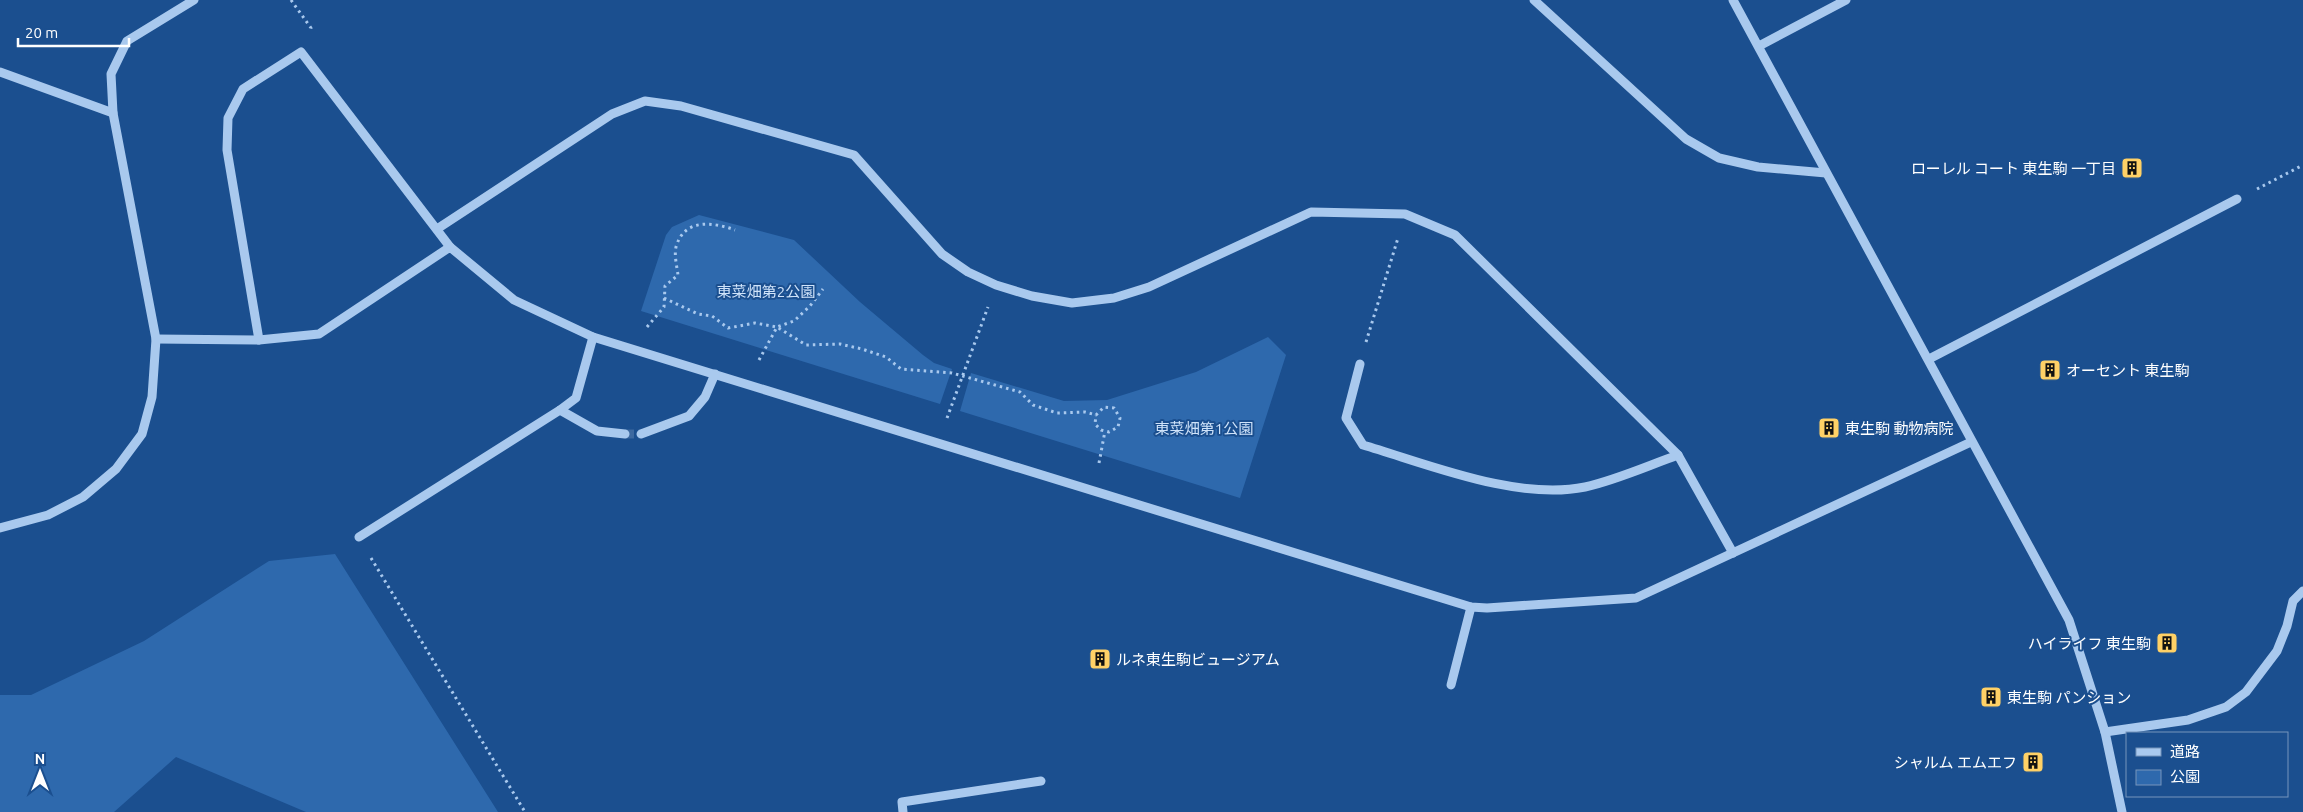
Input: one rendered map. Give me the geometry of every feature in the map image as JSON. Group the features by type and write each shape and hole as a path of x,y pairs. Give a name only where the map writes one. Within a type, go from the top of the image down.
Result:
{"street":[{"path":"0,528 48,515 83,497 116,469 142,434 152,397 156,339 113,113 111,74 127,41 194,0"},
{"path":"1534,0 1686,139 1719,158 1758,167 1826,173"},
{"path":"1734,0 1826,173 1929,359 1971,442 2069,620 2105,732 2122,812"},
{"path":"1759,46 1846,0"},
{"path":"259,340 227,150 228,118 243,89 301,52 450,248 514,300 593,337 1471,607 1487,608 1636,598 1971,442"},
{"path":"0,72 113,113"},
{"path":"437,229 612,114 645,101 681,106 854,155 942,254 968,272 996,285 1032,296 1072,303 1114,298 1150,287 1311,212 1405,214 1455,235 1678,455 1733,553"},
{"path":"1929,359 2237,199"},
{"path":"156,339 259,340 319,334 450,248"},
{"path":"358,537 560,410 576,398 593,337"},
{"path":"1360,364 1346,418 1362,445 1457,473 1505,486 1543,490 1583,487 1678,455"},
{"path":"641,434 689,416 704,397 715,374"},
{"path":"560,410 598,431 625,434"},
{"path":"2105,732 2188,720 2226,707 2246,692 2277,651 2294,601 2303,591"},
{"path":"1451,685 1471,607"},
{"path":"903,812 902,802 1041,781"}],"path":[{"path":"290,0 311,28 301,52"},
{"path":"2237,199 2303,165"},
{"path":"1360,364 1405,214"},
{"path":"647,327 664,307 666,286 678,275 676,248 685,231 701,223 719,224 736,230"},
{"path":"946,418 996,285"},
{"path":"759,360 777,327 794,321 810,306 823,289"},
{"path":"664,298 698,314 712,316 728,328 755,323 777,327 806,344 840,344 886,357 901,369 952,373 1020,392 1033,405 1057,413 1084,412 1096,415"},
{"path":"1104,407 1114,408 1120,418 1118,427 1109,432 1105,431 1095,424 1096,415 1104,407"},
{"path":"1099,463 1105,431"},
{"path":"358,537 525,812"}],"green space":[{"name":"東菜畑第2公園","path":"699,215 794,240 860,302 923,355 934,363 952,369 940,404 641,311 666,235 672,227"},
{"name":"東菜畑第1公園","path":"1268,337 1286,355 1240,498 960,411 971,373 1064,401 1107,400 1196,372"},
{"path":"335,554 498,812 306,812 176,757 114,812 0,812 0,695 31,695 144,641 269,561"}],"tunnel":[{"path":"625,434 641,434"}],"place":[{"name":"ローレル コート 東生駒 一丁目","path":"2132,168"},
{"name":"オーセント 東生駒","path":"2050,370"},
{"name":"東生駒 動物病院","path":"1829,428"},
{"name":"ハイライフ 東生駒","path":"2167,643"},
{"name":"ルネ東生駒ビュージアム","path":"1100,659"},
{"name":"東生駒 パンション","path":"1991,697"},
{"name":"シャルム エムエフ","path":"2033,762"}]}
